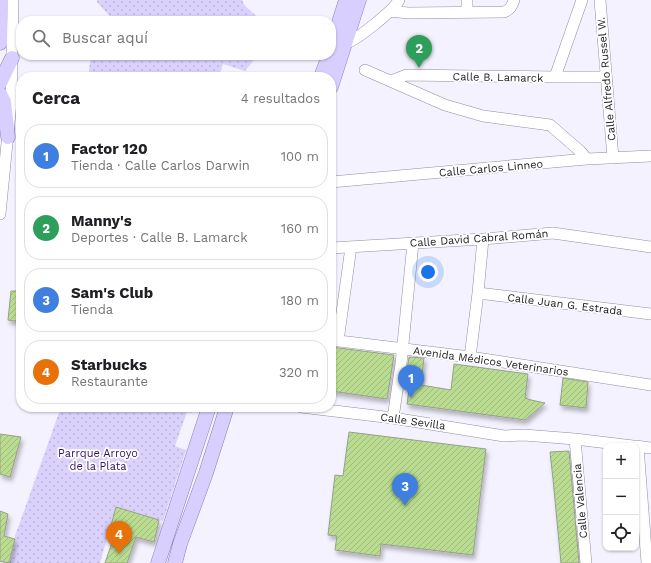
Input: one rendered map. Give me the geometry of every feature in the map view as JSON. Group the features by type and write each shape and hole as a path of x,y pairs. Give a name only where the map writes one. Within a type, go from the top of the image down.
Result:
{"main road":[{"path":"0,43 1,0"},
{"path":"336,39 346,0"},
{"path":"336,43 359,0"},
{"path":"0,83 12,58"},
{"path":"324,72 329,60"},
{"path":"332,72 333,60"},
{"path":"0,94 4,102 8,137"},
{"path":"158,563 207,412"},
{"path":"175,563 180,544 206,473 225,412"}],"street":[{"path":"0,214 11,103 13,0"},
{"path":"336,46 353,40 390,11 399,0"},
{"path":"467,0 467,12"},
{"path":"390,11 408,13 504,12 512,6 514,0"},
{"path":"555,77 582,0"},
{"name":"Calle Alfredo Russel W.","path":"600,0 613,158"},
{"path":"365,70 446,105 476,114 550,125 587,159"},
{"name":"Calle B. Lamarck","path":"391,81 406,75 606,77"},
{"name":"Calle Carlos Linneo","path":"336,182 587,159 651,156"},
{"name":"Calle David Cabral Román","path":"336,248 553,233 651,247"},
{"path":"470,357 483,238"},
{"path":"393,415 402,349 413,242"},
{"path":"336,329 351,247"},
{"name":"Calle Juan G. Estrada","path":"478,293 651,314"},
{"name":"Avenida Médicos Veterinarios","path":"336,340 470,357 651,385"},
{"name":"Calle Sevilla","path":"336,406 393,415"},
{"name":"Calle Sevilla","path":"336,410 393,415 507,429 524,435 610,443"},
{"name":"Calle Valencia","path":"575,439 586,563"},
{"name":"Calle Sevilla","path":"639,446 651,448"},
{"path":"639,478 647,563"}],"green space":[{"path":"97,0 242,0 245,6 256,16 110,16 97,2"},
{"path":"90,60 254,60 245,71 223,64 221,72 89,72"},
{"name":"Parrque Arroyo de la Plata","path":"59,412 187,412 175,446 186,450 163,521 116,508 100,563 9,563 15,536"}],"building":[{"path":"11,291 16,291 16,321 8,320"},
{"path":"336,348 394,355 387,399 336,392"},
{"path":"409,357 424,358 421,385 451,390 454,364 528,374 525,398 545,403 525,420 407,404 410,383 405,383"},
{"path":"563,378 588,382 586,408 560,405"},
{"path":"349,432 486,449 473,555 381,544 380,556 335,550 337,536 328,535 335,475 343,476"},
{"path":"0,434 21,437 10,477 0,474"},
{"path":"569,451 579,563 561,563 550,452"},
{"path":"116,507 159,520 154,542 136,537 127,563 105,563 116,531 110,529"},
{"path":"0,511 8,514 4,536 15,539 9,563 0,561"}],"place":[{"name":"Manny's","path":"419,68"},
{"name":"Factor 120","path":"411,398"},
{"name":"Sam's Club","path":"405,506"},
{"name":"Starbucks","path":"119,554"}]}
